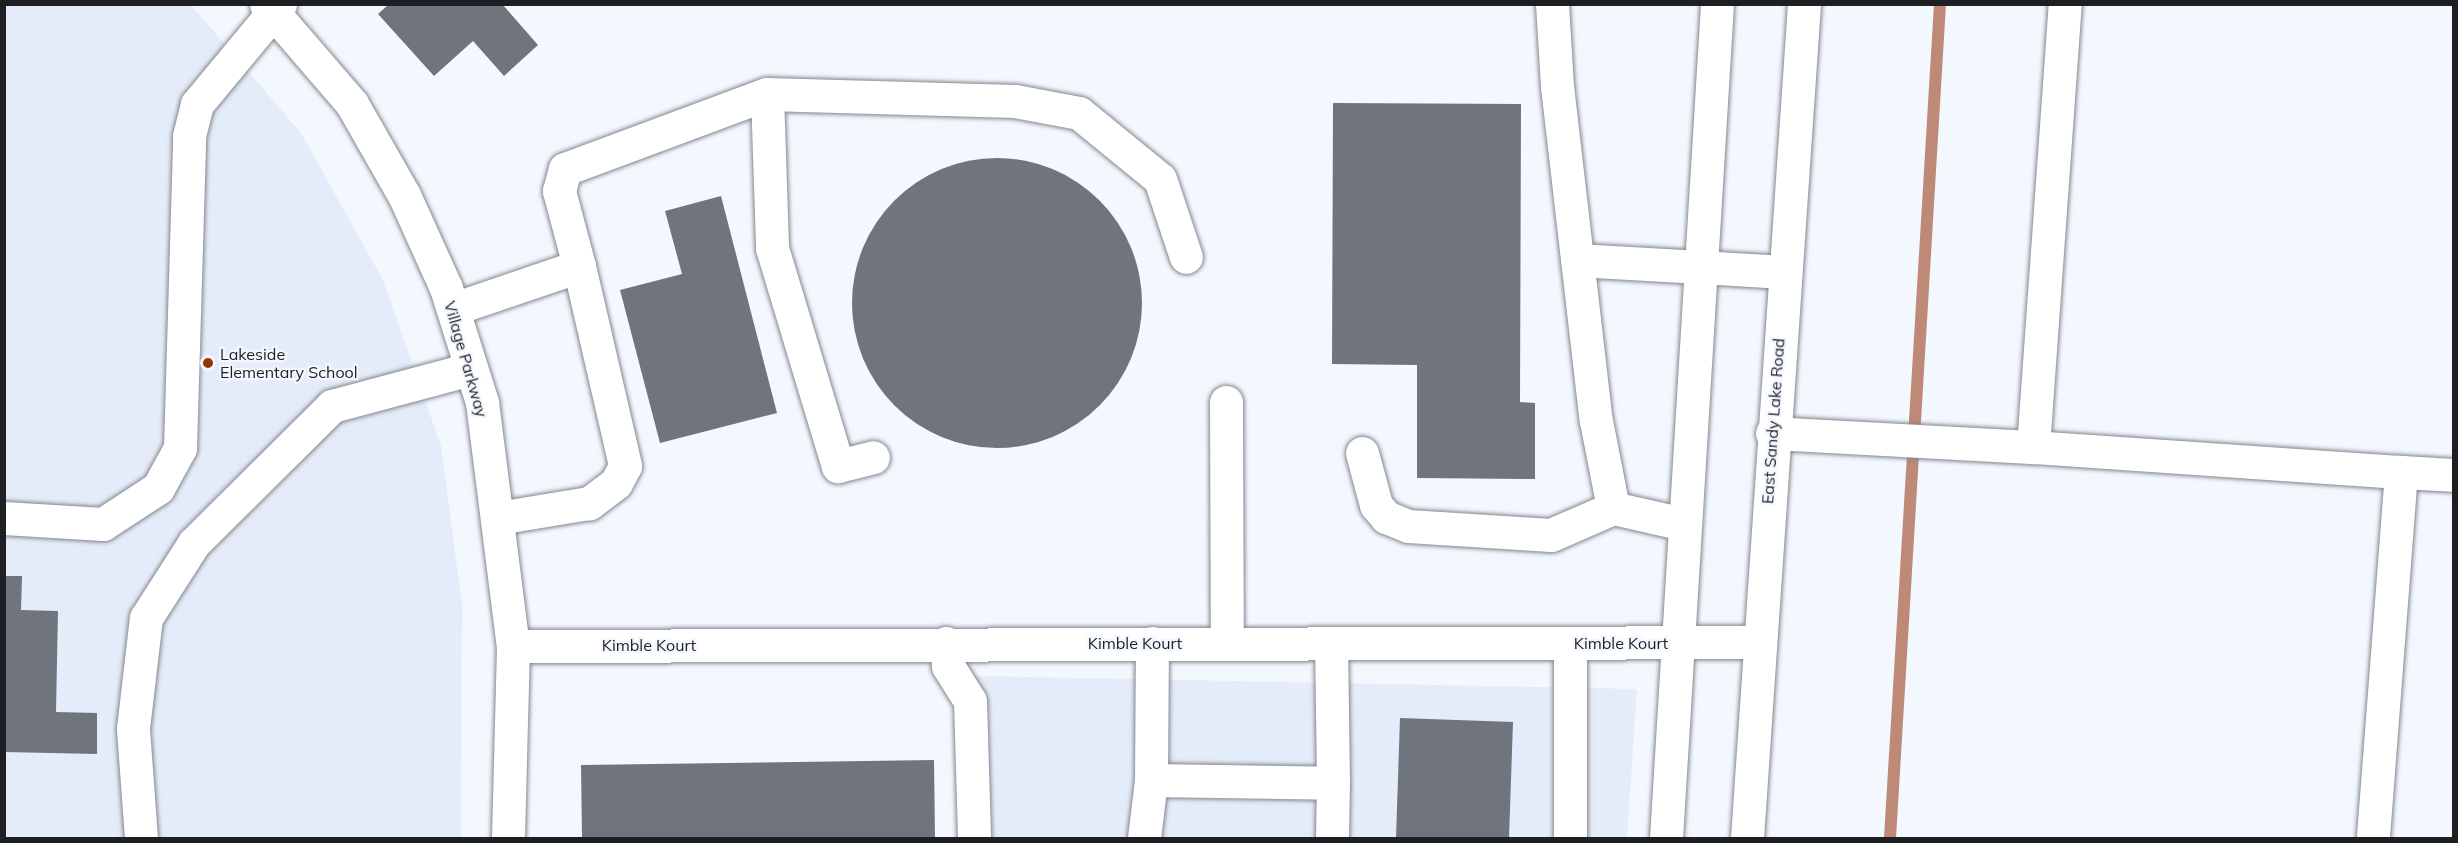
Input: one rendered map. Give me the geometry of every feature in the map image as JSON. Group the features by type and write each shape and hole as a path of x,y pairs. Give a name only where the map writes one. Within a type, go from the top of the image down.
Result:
{"street":[{"path":"1552,4 1577,260 1596,421 1613,508"},
{"path":"1666,838 1676,643 1717,4"},
{"name":"East Sandy Lake Road","path":"1747,838 1757,642 1804,4"},
{"path":"2033,447 2065,4"},
{"path":"4,518 102,524 158,488 180,448 189,136 197,104 273,7"},
{"name":"Village Parkway","path":"273,7 352,104 404,195 453,309 482,402 513,646 508,838"},
{"path":"767,94 772,248 838,466 873,457"},
{"path":"497,518 589,503 616,483 625,466 579,266 559,191 566,169 767,94 1016,101 1079,113 1160,179 1186,257"},
{"path":"1577,260 1784,272"},
{"path":"453,309 579,266"},
{"path":"141,838 133,728 146,618 190,548 332,406 470,369"},
{"path":"1226,402 1227,643"},
{"path":"1772,433 2033,447 2454,475"},
{"path":"1362,453 1376,506 1386,517 1408,526 1551,535 1613,508 1684,524"},
{"path":"2373,838 2401,472"},
{"name":"Kimble Kourt","path":"513,646 1757,642"},
{"path":"945,643 948,666 970,701 974,838"},
{"path":"1144,838 1151,780 1152,643"},
{"path":"1331,643 1332,838"},
{"path":"1570,643 1570,838"},
{"path":"1151,780 1333,783"}],"shaded area":[{"name":"Lakeside Elementary School","path":"5,5 191,5 301,133 383,280 441,446 462,604 461,838 5,838"},
{"path":"974,676 1637,689 1627,838 973,838"}],"building":[{"path":"389,4 502,4 538,45 504,76 473,41 434,76 378,14"},
{"path":"1333,103 1521,104 1520,402 1535,403 1535,479 1417,478 1417,365 1332,364"},
{"path":"1011,158 1039,164 1066,175 1100,200 1118,222 1131,247 1140,275 1142,303 1140,331 1131,359 1118,384 1100,406 1078,424 1053,437 1025,446 983,448 955,442 928,431 894,406 876,384 863,359 854,331 852,289 858,261 869,234 894,200 916,182 941,169 969,160"},
{"path":"721,196 777,413 660,443 620,290 682,274 665,211"},
{"path":"4,576 22,576 21,610 58,611 56,712 97,713 97,754 4,752"},
{"path":"1400,718 1513,722 1509,838 1396,838"},
{"path":"934,760 935,838 582,838 581,765"}],"waterway":[{"path":"1890,838 1940,4"}],"place":[{"name":"Lakeside Elementary School","path":"208,363"}]}
